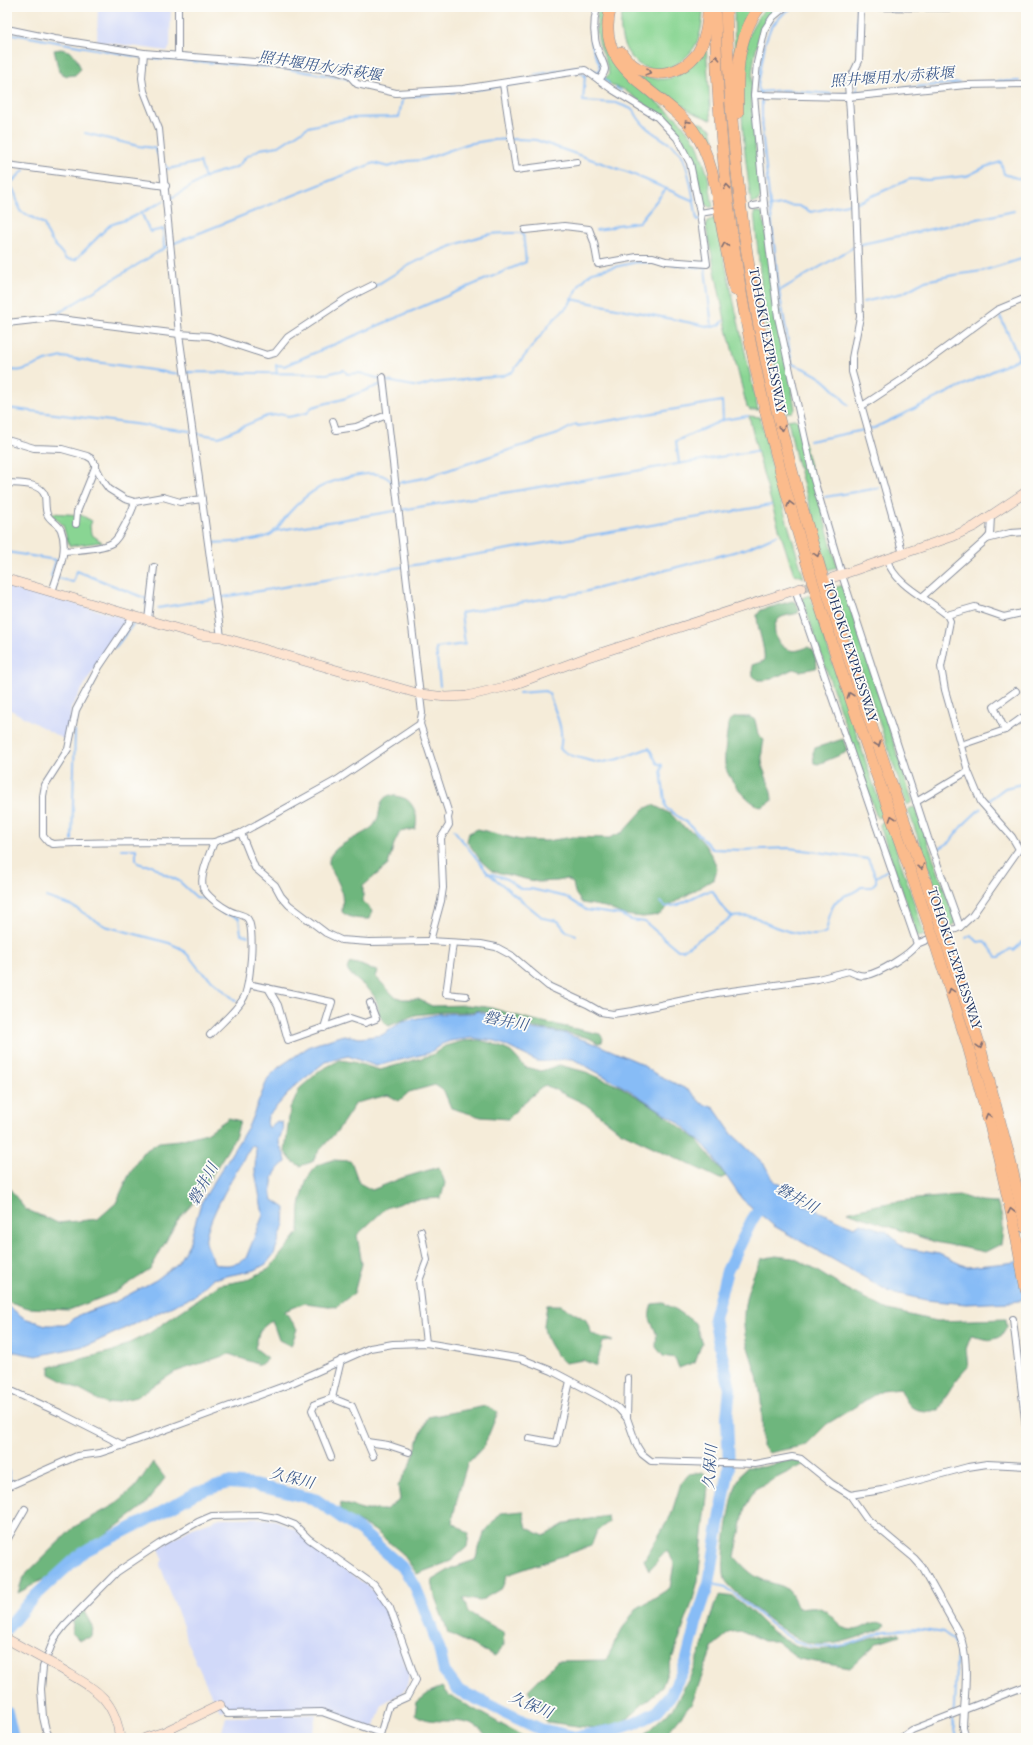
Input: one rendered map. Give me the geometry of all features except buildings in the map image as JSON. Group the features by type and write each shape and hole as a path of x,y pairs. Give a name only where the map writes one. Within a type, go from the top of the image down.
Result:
{"highway":[{"path":"611,7 608,30 613,51 618,62 630,75 685,120 694,131 707,158 716,194 728,263 758,378"},
{"path":"619,7 615,29 619,48 630,64 648,73 658,74 679,70 696,54 703,40 708,7"},
{"name":"TOHOKU EXPRESSWAY","path":"715,7 719,105 727,192 737,261 758,378 790,504 816,593 942,932 968,1046 992,1133 1014,1225 1026,1290"},
{"name":"TOHOKU EXPRESSWAY","path":"726,7 728,71 739,194 758,322 770,377 805,514 852,670 942,932 992,1089 1026,1228"},
{"path":"747,253 739,136 738,70 745,32 753,16 760,7"}],"street":[{"path":"178,7 178,56"},
{"path":"597,7 594,16 594,32 596,46 605,69 599,80"},
{"path":"786,7 773,17 765,29 757,63 754,95 764,204 778,317 814,480 842,575 958,928"},
{"path":"903,554 852,372 852,358 860,317 856,200 848,84 859,61 861,7 1008,8"},
{"path":"7,29 55,39 144,52 292,65 336,71 350,76 358,84 396,93 463,89 503,84 580,70 588,71 613,90 657,117 677,138 690,163 700,213 707,264 666,261 653,256 637,257 598,264 594,242 589,229 564,226 525,230"},
{"path":"144,52 142,78 144,91 160,129 179,334 221,636"},
{"path":"503,84 516,170 577,162"},
{"path":"754,95 848,97 966,85 1026,84"},
{"path":"7,165 166,186"},
{"path":"753,206 764,204"},
{"path":"700,213 712,211"},
{"path":"7,323 52,318 179,334 209,336 267,355 274,353 288,336 347,298 373,285"},
{"path":"862,406 903,379 997,310 1026,298"},
{"path":"383,377 410,599 422,712 420,724 449,814 449,825 441,838 443,888 430,941"},
{"path":"333,421 336,430 356,427 387,415"},
{"path":"7,440 34,448 58,449 92,459 103,481 109,489 125,500 134,502 163,498 180,502 202,499"},
{"path":"76,524 77,512 96,465"},
{"path":"7,483 30,485 41,490 44,495 46,513 61,529 65,551 52,592"},
{"path":"832,578 954,536 991,516 1026,492"},
{"path":"65,551 105,546 112,543 116,539 133,509 134,502"},
{"path":"922,597 987,539 990,535 991,516"},
{"path":"987,539 1010,533 1026,532"},
{"path":"887,560 890,568 898,578 947,615 950,621 941,667 945,690 968,771 981,802 1012,837 1019,849"},
{"path":"148,620 154,567"},
{"path":"7,579 199,635 221,636 420,694 446,697 467,696 513,686 588,657 798,589 917,944"},
{"path":"947,615 975,607 1004,617 1026,612"},
{"path":"134,615 99,667 76,710 68,749 45,785 43,796 43,836 48,842 53,844 100,842 214,842 240,833 337,780 420,724"},
{"path":"1005,730 994,707 1016,691"},
{"path":"961,745 1005,730 1026,714"},
{"path":"916,802 968,771"},
{"path":"240,833 254,868 275,884 281,896 289,905 326,933 341,940 369,942 430,941 481,944 496,947 511,956 548,986 601,1012 613,1014 717,993 818,979 849,971 858,976 867,975 884,968 913,950 917,944 939,934 958,928 972,916 1019,849 1026,847"},
{"path":"210,1035 242,1001 248,984 252,938 250,923 247,918 230,911 210,896 203,887 203,876 214,842"},
{"path":"942,932 958,928"},
{"path":"453,943 446,994 466,996"},
{"path":"248,984 332,1002 324,1028"},
{"path":"268,988 278,1005 288,1040 350,1018 365,1023 376,1019 370,1003"},
{"path":"421,1231 427,1260 419,1281 426,1343"},
{"path":"1013,1319 1026,1427"},
{"path":"7,1487 77,1456 100,1452 120,1446 286,1385 370,1348 393,1344 426,1343 522,1359 604,1398 618,1408 627,1418"},
{"path":"332,1398 341,1360"},
{"path":"628,1378 627,1418 637,1446 642,1454 651,1461 755,1464 792,1457 802,1459 832,1484 850,1495 866,1518 914,1558 922,1567 959,1633 965,1655 963,1727 966,1738"},
{"path":"529,1438 556,1443 570,1381"},
{"path":"7,1389 60,1413 119,1443 120,1446"},
{"path":"331,1457 312,1410 315,1404 332,1398 352,1406 373,1456"},
{"path":"367,1442 388,1445 409,1452"},
{"path":"850,1495 882,1490 968,1467 988,1464 1026,1466"},
{"path":"7,1540 25,1509"},
{"path":"50,1738 42,1717 41,1688 43,1667 54,1639 64,1626 117,1572 159,1544 198,1522 212,1516 259,1515 277,1518 295,1525 309,1539 374,1585 390,1608 416,1680 407,1697 389,1705 379,1735 322,1712 227,1714 220,1705 165,1735 145,1738"},
{"path":"7,1639 58,1667 104,1698 116,1716 120,1738"},
{"path":"901,1738 912,1730 1026,1686"}],"shaded area":[{"path":"98,7 171,7 170,47 167,51 97,41"},
{"path":"7,584 128,619 97,664 71,708 69,742 7,708"},
{"path":"220,1518 256,1518 275,1520 294,1529 335,1563 374,1591 387,1613 409,1675 407,1687 403,1692 382,1704 375,1726 369,1728 321,1708 274,1711 228,1711 225,1708 221,1711 214,1701 186,1640 184,1629 160,1565 163,1559 159,1548 192,1528"},
{"path":"316,1714 312,1738 220,1738 226,1717"}],"green space":[{"path":"600,7 606,7 603,37 608,55 620,73 678,119 697,143 708,176 713,207 709,207 703,202 693,160 682,137 671,123 623,89 613,86 605,79 609,74 608,67 599,43 597,29 597,14"},
{"path":"625,7 703,7 703,18 699,37 690,53 683,60 666,68 658,70 649,69 640,65 634,60 628,53 625,46 622,38 621,22"},
{"path":"734,7 755,7 735,61"},
{"path":"768,7 780,7 766,23 757,44 753,69 753,124 761,196 757,202 751,203 743,129 742,71 746,45 755,23"},
{"path":"706,46 711,120 692,112 674,99 650,87 633,71 655,79 666,79 672,77 684,69"},
{"path":"61,49 69,51 76,58 81,69 75,75 67,76 59,72 54,50"},
{"path":"690,120 704,124 711,129 714,142 709,151"},
{"path":"754,212 759,212 763,215 795,409 792,412 786,412 765,321"},
{"path":"715,218 758,410 750,410 747,407 726,325 706,227 707,221"},
{"path":"749,416 760,417 780,498 804,578 794,574 769,495"},
{"path":"794,419 798,421 837,567 828,570 796,458 788,420"},
{"path":"52,513 81,515 92,521 90,526 91,534 102,542 70,546 63,525 52,515"},
{"path":"843,585 912,800 912,802 907,805 834,588"},
{"path":"810,595 884,816 877,818 802,598"},
{"path":"792,601 796,602 799,609 798,613 784,616 776,622 776,637 782,645 792,651 808,647 813,650 817,664 816,668 800,671 793,669 772,679 758,680 753,677 752,665 764,661 764,656 757,615 761,610"},
{"path":"737,717 750,717 755,720 758,734 764,740 762,760 771,790 772,801 761,807 750,801 744,795 734,783 725,765 728,724 731,719"},
{"path":"843,739 847,750 845,753 818,764 814,763 813,753 815,748"},
{"path":"390,795 406,799 412,805 417,821 415,829 400,832 394,844 388,865 363,886 363,901 372,911 370,919 359,919 342,912 342,893 338,882 331,871 329,863 330,857 340,846 370,829 374,825 383,800"},
{"path":"653,805 671,814 682,826 695,833 713,858 717,869 714,879 670,905 659,915 643,917 624,915 605,907 582,903 575,893 573,883 566,879 538,882 492,871 481,861 467,841 469,833 478,829 520,840 546,841 573,837 609,838 623,832 644,809"},
{"path":"914,807 955,920 954,924 949,927 908,809"},
{"path":"886,819 925,935 919,937 917,935 880,826 880,824"},
{"path":"353,963 378,971 376,977 394,996 402,999 418,999 432,1006 467,1005 488,1007 529,1019 600,1034 603,1039 602,1042 598,1043 589,1038 568,1033 529,1027 479,1010 469,1012 442,1012 415,1015 389,1026 380,1016 374,996 353,977 347,969 349,964"},
{"path":"479,1040 494,1044 511,1052 525,1067 541,1071 559,1065 586,1072 621,1087 656,1108 696,1139 726,1176 720,1179 620,1131 585,1104 545,1085 522,1104 508,1119 481,1117 451,1108 444,1091 435,1085 409,1092 399,1101 388,1095 356,1103 338,1130 319,1151 312,1162 300,1166 292,1161 285,1152 290,1109 300,1088 321,1070 340,1060 353,1062 380,1070 432,1055 445,1046 463,1041"},
{"path":"229,1118 240,1121 236,1135 196,1200 177,1221 150,1270 114,1293 69,1310 28,1308 7,1301 7,1185 25,1209 58,1223 98,1219 116,1203 128,1177 142,1153 159,1142 179,1140 207,1133"},
{"path":"332,1160 351,1161 359,1183 372,1190 402,1178 439,1167 445,1183 441,1198 410,1200 386,1208 357,1235 362,1264 354,1293 336,1307 305,1303 285,1311 297,1329 291,1346 279,1340 272,1320 260,1330 255,1348 268,1358 260,1365 229,1354 175,1372 136,1397 106,1404 50,1374 50,1367 113,1351 148,1334 219,1285 246,1280 269,1269 299,1232 300,1206 306,1181 316,1166"},
{"path":"962,1196 980,1202 997,1203 1003,1223 1001,1244 985,1252 935,1242 847,1212 875,1205"},
{"path":"776,1256 793,1258 804,1263 846,1289 888,1310 936,1321 1006,1319 1007,1327 1001,1337 990,1340 971,1336 966,1349 968,1367 951,1388 939,1411 923,1411 910,1406 900,1388 882,1390 827,1424 806,1445 769,1453 762,1446 760,1393 757,1376 747,1344 744,1311 748,1290 761,1259"},
{"path":"663,1303 677,1310 695,1323 702,1343 695,1362 679,1368 675,1358 663,1356 656,1347 656,1333 650,1320 650,1309 652,1304"},
{"path":"547,1305 561,1305 586,1320 592,1334 613,1341 603,1342 596,1366 583,1360 565,1363 554,1351 544,1331"},
{"path":"486,1406 498,1412 484,1446 467,1464 452,1522 469,1534 467,1547 451,1561 417,1574 402,1553 374,1530 339,1512 341,1503 366,1510 385,1510 400,1500 398,1486 410,1466 419,1438 428,1417"},
{"path":"794,1459 804,1464 755,1489 745,1508 735,1557 747,1570 757,1577 780,1585 788,1590 798,1608 814,1607 826,1611 842,1627 847,1629 853,1630 877,1622 885,1625 882,1629 842,1642 825,1644 810,1643 791,1635 766,1617 744,1600 725,1579 724,1561 728,1521 735,1489 741,1475 746,1467 763,1467"},
{"path":"153,1462 165,1478 144,1506 53,1574 18,1593 23,1577 74,1527 114,1505 137,1485"},
{"path":"703,1472 709,1478 698,1581 692,1603 662,1687 622,1723 593,1728 547,1722 528,1690 557,1661 606,1660 622,1629 636,1609 670,1588 674,1563 667,1550 649,1570 644,1560 671,1515 681,1483 688,1474"},
{"path":"523,1511 527,1528 544,1536 566,1523 608,1516 609,1522 597,1531 591,1546 507,1575 502,1588 480,1601 463,1598 468,1612 503,1632 504,1645 495,1656 448,1633 435,1597 432,1580 454,1567 475,1560 484,1533 501,1513"},
{"path":"721,1595 733,1597 768,1628 785,1640 801,1647 817,1649 832,1648 880,1636 899,1633 900,1635 878,1642 850,1668 799,1659 776,1641 764,1641 742,1631 730,1632 713,1646 692,1703 663,1738 640,1738 673,1708 690,1677 702,1648 714,1605"},
{"path":"84,1610 93,1626 92,1637 79,1640 72,1633 73,1621"},
{"path":"442,1687 447,1694 526,1738 488,1738 480,1729 471,1724 432,1720 415,1714 417,1702 430,1692"}],"water":[{"path":"478,1011 523,1028 563,1033 596,1044 638,1062 654,1073 690,1091 701,1103 714,1108 732,1134 764,1164 775,1182 791,1191 800,1203 854,1227 861,1223 886,1231 904,1248 939,1254 967,1267 1026,1261 1026,1300 966,1304 926,1300 890,1292 774,1226 742,1199 706,1147 677,1121 629,1090 573,1059 537,1061 496,1041 472,1038 450,1041 442,1044 429,1053 376,1066 348,1056 325,1062 294,1087 268,1116 267,1123 269,1128 277,1121 282,1122 283,1131 280,1136 279,1144 286,1162 275,1173 272,1184 273,1200 285,1208 284,1225 274,1254 266,1264 255,1270 212,1279 194,1296 89,1345 36,1356 15,1352 7,1348 7,1305 24,1318 46,1325 65,1325 81,1314 115,1302 156,1280 177,1264 189,1244 201,1203 249,1125 268,1078 279,1067 310,1046 340,1036 344,1035 360,1038 382,1035 403,1021 439,1014 472,1013","holes":["253,1145 256,1148 255,1171 263,1215 246,1258 238,1263 229,1265 214,1263 206,1243 206,1235 210,1223 223,1195 251,1146"]}],"waterway":[{"path":"794,7 784,13 771,27 765,43 758,86 762,99 762,130 779,291 792,364 817,375 835,390 848,405"},
{"path":"857,7 857,38"},
{"path":"593,14 591,23 591,38 594,52 598,60 600,69 599,72"},
{"name":"照井堰用水/赤萩堰","path":"7,33 140,57 281,68 350,79"},
{"name":"照井堰用水/赤萩堰","path":"534,75 580,67 599,72 609,84"},
{"path":"857,70 857,92"},
{"path":"580,73 585,75 583,101 616,103 634,110 642,123 648,129 679,151 685,163 691,184 697,220 699,219"},
{"path":"473,90 548,79"},
{"name":"照井堰用水/赤萩堰","path":"975,82 1019,81"},
{"name":"照井堰用水/赤萩堰","path":"838,94 959,83"},
{"name":"照井堰用水/赤萩堰","path":"616,88 621,91"},
{"name":"照井堰用水/赤萩堰","path":"759,92 783,90 832,94"},
{"path":"168,199 209,175 238,166 246,157 260,149 279,146 308,127 349,118 399,117 402,100 405,97 455,92"},
{"path":"85,133 138,146 154,148 159,156"},
{"path":"172,244 374,163 388,167 408,161 423,160 467,144 491,140 536,140 630,173 694,201"},
{"path":"165,165 168,169 200,162 205,178"},
{"path":"769,207 782,205 799,206 811,212 861,201 910,179 928,180 967,176 985,167 1001,162 1004,174 1026,181"},
{"path":"10,184 24,170"},
{"path":"7,184 10,184 15,193 20,211 44,224 51,239 66,259 75,260 110,225 131,218 164,201"},
{"path":"596,230 639,222 666,189"},
{"path":"779,291 854,247 862,244 1014,211"},
{"path":"141,212 150,232 163,229 164,247"},
{"path":"277,374 276,365 284,366 526,262 523,233 490,234 446,248 408,266 340,307"},
{"path":"55,315 168,246"},
{"path":"863,302 903,293 925,281 982,271 1025,258 1026,260"},
{"path":"7,369 23,370 48,360 62,357 179,374 189,372 327,374 344,370 347,374 360,373 387,381 419,387 432,383 502,376 512,372 553,320 569,305 580,284 592,272 637,262 662,263"},
{"path":"670,264 705,268 712,327"},
{"path":"571,299 712,327 720,325 723,321"},
{"path":"999,314 1019,358"},
{"path":"809,441 874,428 1026,355"},
{"path":"194,433 219,437 267,416 284,414 288,417 307,413 312,407 343,399 382,384"},
{"path":"397,483 424,478 558,434 576,424 578,426 722,401 723,420"},
{"path":"7,408 190,431"},
{"path":"679,463 676,441 723,420 748,416"},
{"path":"274,531 756,451"},
{"path":"212,543 250,540 270,535 304,498 328,483 348,477 373,474 382,475 393,483"},
{"path":"825,497 879,488"},
{"path":"158,608 771,505"},
{"path":"440,686 436,648 465,644 461,613 584,592 745,549 777,535"},
{"path":"7,552 56,560 51,576 73,582 77,571 147,599 146,605"},
{"path":"115,648 134,623"},
{"path":"519,693 545,691 549,694 560,728 560,749 572,756 599,763 619,759 649,748 657,763 662,765 661,771 666,808 690,825 712,849 741,850 789,848 868,859 876,877"},
{"path":"72,840 75,731"},
{"path":"988,801 1005,788 1026,783"},
{"path":"937,850 950,842 961,827 981,808"},
{"path":"454,830 488,873 543,918 558,921 567,932 576,935"},
{"path":"121,849 136,849 136,859 138,863 152,865 164,874 179,881 196,897 207,899 223,913 239,918 241,934 248,936"},
{"path":"660,902 665,907 678,905 704,892 713,891 720,904 732,917 752,916 766,923 789,931 806,935 821,934 826,932 831,911 835,902 844,896 855,892 861,887 871,887 876,882 876,877 889,869"},
{"path":"488,873 505,878 521,889 531,889 566,897 586,910 621,915 631,920 645,922 678,950 683,950 731,918"},
{"path":"46,897 72,906 105,926 169,943 180,948 189,956 199,969 236,1001"},
{"path":"966,938 971,935 978,942 985,941 997,957 1000,957 1010,949 1014,950 1026,939"},
{"name":"久保川","path":"7,1628 32,1599 83,1552 153,1517 196,1493 228,1483 254,1485 315,1499 362,1532 404,1569 415,1586 423,1605 439,1648 444,1671 458,1690 540,1729 576,1737 614,1730 635,1723 656,1712 670,1696 686,1663 696,1623 709,1583 729,1468 727,1417 730,1388 714,1318 727,1271 752,1220 765,1200"},
{"path":"7,1465 11,1482"},
{"path":"709,1583 726,1587 772,1625 793,1640 810,1646 833,1647 850,1644 886,1631 916,1629 944,1633 953,1639 957,1650 953,1725 956,1738"},
{"name":"久保川","path":"7,1712 13,1738"},
{"path":"543,1738 544,1730"}],"tunnel":[{"path":"801,588 831,579"}],"water label":[{"name":"磐井川","path":"506,1021"},
{"name":"磐井川","path":"203,1184"},
{"name":"磐井川","path":"797,1198"}]}
